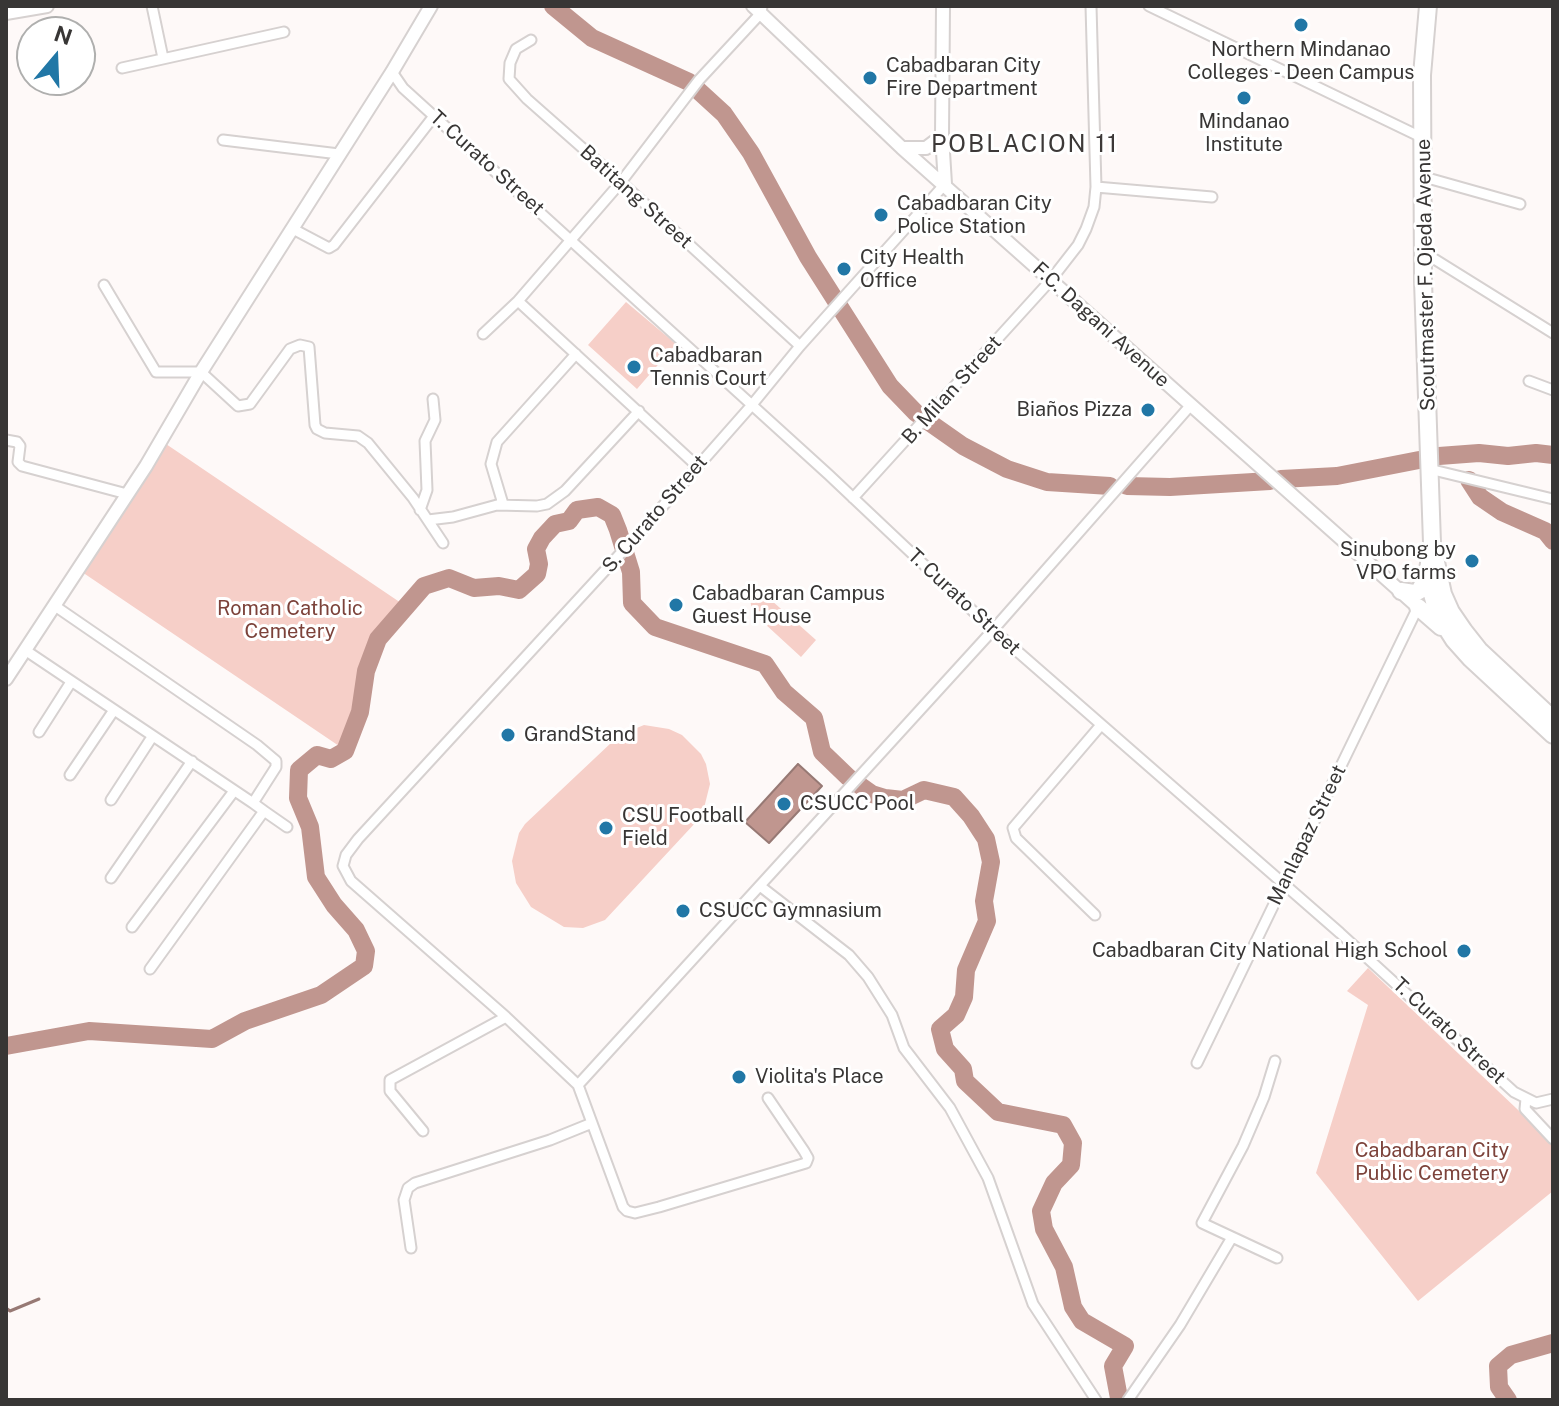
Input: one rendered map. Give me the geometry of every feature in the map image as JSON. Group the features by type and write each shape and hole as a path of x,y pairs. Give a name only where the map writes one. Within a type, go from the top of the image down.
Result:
{"highway":[{"name":"Scoutmaster F. Ojeda Avenue","path":"1428,6 1422,75 1423,252 1432,543 1443,594 1464,631 1479,650 1553,719"},
{"name":"Scoutmaster F. Ojeda Avenue","path":"1432,543 1427,577 1438,615 1454,640 1553,735"},
{"path":"1401,591 1419,591 1427,577"},
{"path":"1418,607 1454,640"}],"street":[{"path":"6,13 47,6"},
{"path":"152,6 163,58"},
{"path":"6,679 127,494 431,6"},
{"path":"943,6 942,136 945,184"},
{"name":"B. Milan Street","path":"853,498 1050,281 1078,245 1086,229 1094,207 1096,187 1091,6"},
{"path":"1149,6 1423,138"},
{"path":"483,334 518,301 621,182 688,93 759,8"},
{"name":"F.C. Dagani Avenue","path":"759,8 902,148 1418,607"},
{"path":"122,68 284,32"},
{"name":"Batitang Street","path":"531,40 516,49 510,63 509,79 527,99 800,346"},
{"name":"T. Curato Street","path":"392,72 403,88 853,498 993,630 1407,992 1514,1092 1536,1103 1553,1099"},
{"path":"384,85 403,88"},
{"path":"293,229 329,248 334,245 434,116"},
{"path":"902,148 926,148 942,136"},
{"path":"223,140 339,154"},
{"path":"1424,177 1520,204"},
{"name":"S. Curato Street","path":"506,1017 351,881 343,866 346,855 620,555 945,184"},
{"path":"1096,187 1212,197"},
{"path":"1423,252 1553,333"},
{"path":"104,285 156,372 201,372 240,407 250,404 285,354 297,346 309,347 317,429 325,433 352,434 363,439 443,543"},
{"path":"518,301 697,466"},
{"path":"503,504 491,464 497,442 576,354"},
{"path":"1529,381 1553,390"},
{"path":"420,510 427,490 423,453 426,437 435,420 433,399"},
{"path":"578,1085 993,630 1190,406"},
{"path":"428,520 503,504 547,504 565,491 639,411"},
{"path":"6,440 17,442 20,446 18,462 22,466 127,494"},
{"path":"1429,469 1553,499"},
{"path":"55,606 276,761 276,767 253,803"},
{"name":"Manlapaz Street","path":"1197,1063 1418,607"},
{"path":"25,650 287,827"},
{"path":"39,732 71,682"},
{"path":"70,775 114,710"},
{"path":"1095,915 1016,838 1013,828 1101,725"},
{"path":"111,800 152,737"},
{"path":"111,878 192,761"},
{"path":"132,927 234,791"},
{"path":"150,969 264,811"},
{"path":"760,886 849,955 868,977 892,1015 904,1048 950,1108 988,1178 1033,1304 1096,1400"},
{"path":"423,1131 390,1091 390,1080 506,1017 578,1085 623,1207 635,1213 806,1163 808,1158 804,1151 768,1098"},
{"path":"1275,1061 1243,1146 1202,1223 1277,1258"},
{"path":"1526,1099 1525,1109 1553,1139"},
{"path":"411,1248 404,1200 408,1188 415,1183 550,1140 592,1123"},
{"path":"1129,1399 1180,1325 1231,1239"}],"green space":[{"name":"Cabadbaran Tennis Court","path":"626,302 676,344 637,389 588,345"},
{"name":"Roman Catholic Cemetery","path":"166,444 404,605 373,636 360,671 358,713 342,748 82,572"},
{"path":"755,592 762,592 816,640 801,657 752,612 750,598"},
{"name":"CSU Football Field","path":"644,725 669,729 682,735 701,754 710,784 704,808 697,821 605,920 583,928 564,927 531,907 516,883 512,861 519,833 612,742"},
{"name":"Cabadbaran City Public Cemetery","path":"1368,968 1553,1143 1553,1191 1418,1301 1316,1173 1368,1005 1347,991"}],"shaded area":[{"name":"CSUCC Pool","path":"798,764 822,786 769,843 745,822"}],"waterway":[{"path":"553,6 592,38 689,82 724,114 751,153 808,257 890,386 916,413 963,446 1007,469 1047,482 1110,486"},
{"path":"1439,456 1479,453 1553,455"},
{"path":"1281,479 1337,476 1419,460"},
{"path":"1469,480 1480,497 1502,512 1545,531 1553,541"},
{"path":"1127,486 1170,487 1270,481"},
{"path":"6,1046 89,1031 212,1039 245,1021 321,995 364,966 366,951 356,930 334,905 316,877 310,827 298,798 299,770 317,755 331,759 345,751 360,712 366,671 378,639 424,586 449,578 474,588 499,586 519,590 537,574 536,549 555,524 569,521 577,510 598,507 612,515 618,530 631,572 632,603 655,627 765,664 784,692 814,718 822,752 848,777 872,794 885,798 903,800 924,790 954,797 986,839 991,862 984,901 987,921 966,970 964,997 956,1015 940,1029 945,1049 963,1069 965,1081 998,1112 1063,1125 1073,1143 1071,1165 1054,1183 1041,1211 1044,1229 1064,1267 1073,1307 1082,1321 1125,1346 1113,1366 1119,1398 1126,1400"},
{"path":"6,1308 10,1311 39,1299"},
{"path":"1508,1400 1499,1387 1498,1366 1511,1355 1553,1343"}],"place":[{"name":"Northern Mindanao Colleges - Deen Campus","path":"1301,25"},
{"name":"Cabadbaran City Fire Department","path":"870,78"},
{"name":"Mindanao Institute","path":"1244,98"},
{"name":"Cabadbaran City Police Station","path":"881,215"},
{"name":"City Health Office","path":"844,269"},
{"name":"Cabadbaran Tennis Court","path":"634,367"},
{"name":"Biaños Pizza","path":"1148,410"},
{"name":"Sinubong by VPO farms","path":"1472,561"},
{"name":"Cabadbaran Campus Guest House","path":"676,605"},
{"name":"GrandStand","path":"508,735"},
{"name":"CSUCC Pool","path":"784,804"},
{"name":"CSU Football Field","path":"606,828"},
{"name":"CSUCC Gymnasium","path":"683,911"},
{"name":"Cabadbaran City National High School","path":"1464,951"},
{"name":"Violita's Place","path":"739,1077"}],"district":[{"name":"POBLACION 11","path":"1025,145"}]}
